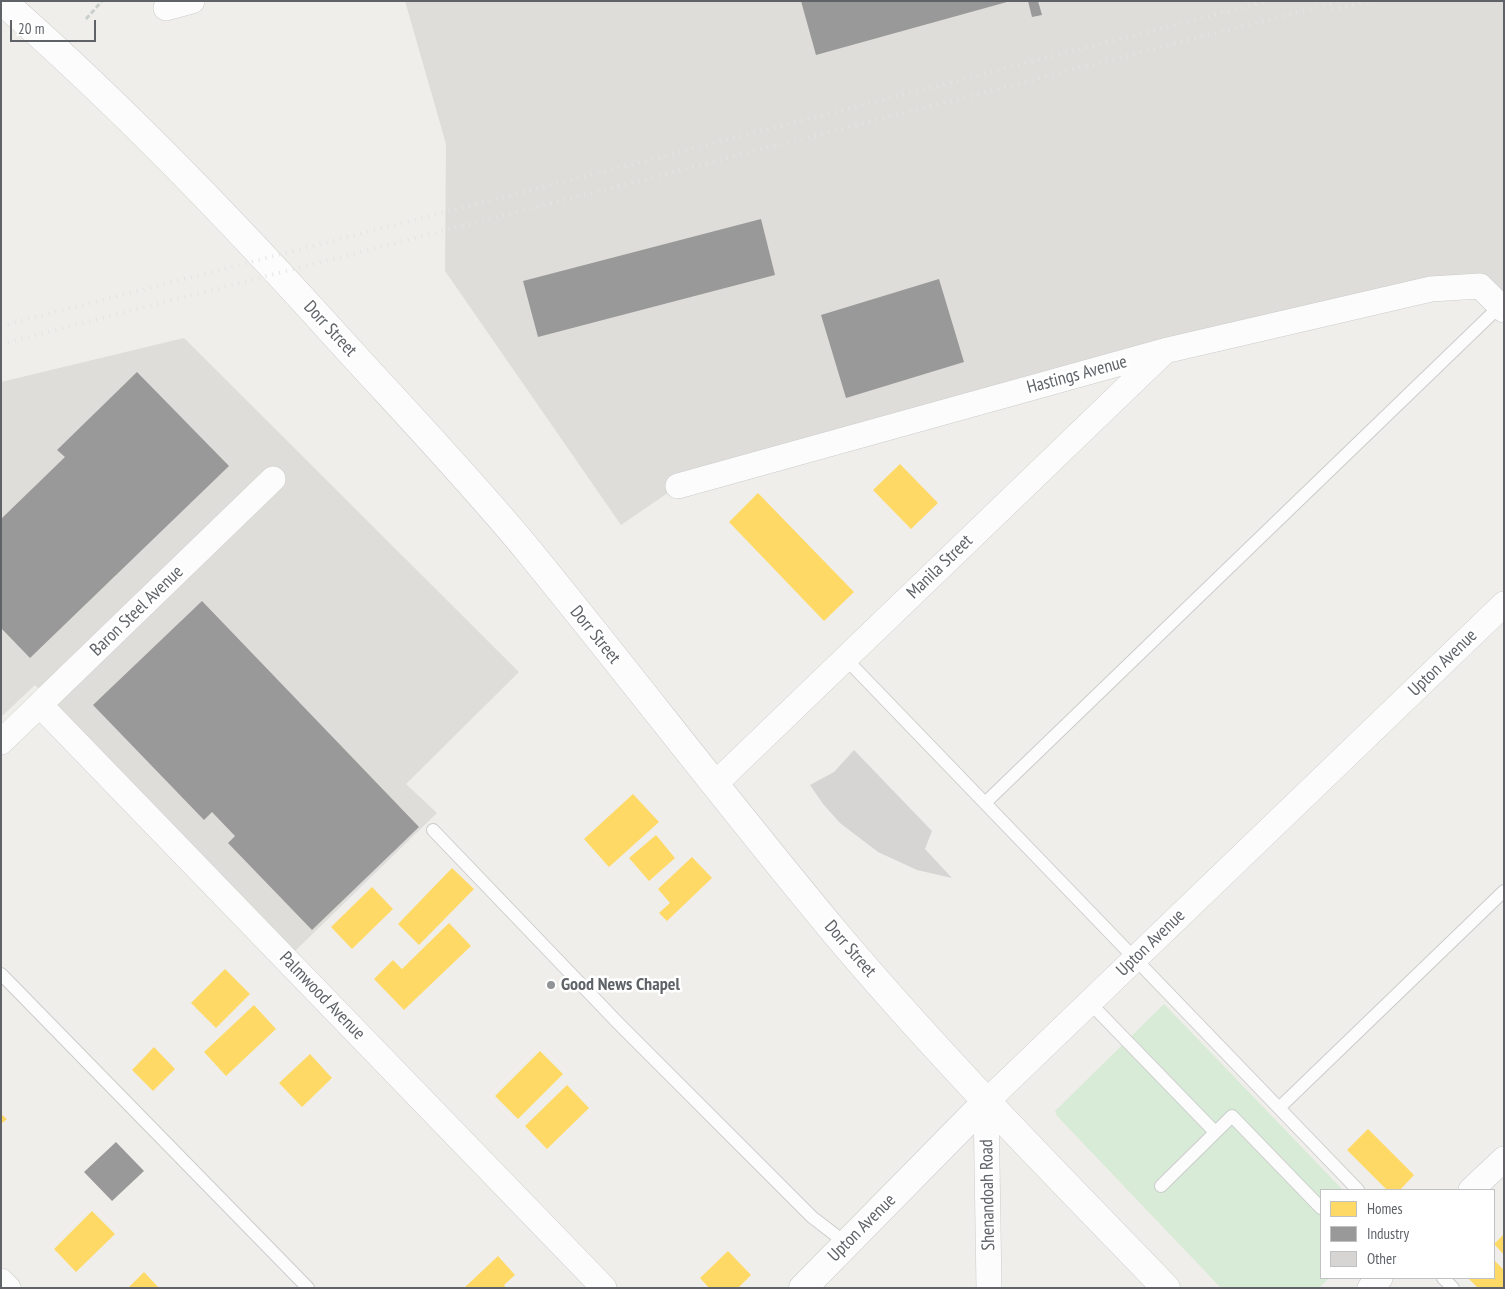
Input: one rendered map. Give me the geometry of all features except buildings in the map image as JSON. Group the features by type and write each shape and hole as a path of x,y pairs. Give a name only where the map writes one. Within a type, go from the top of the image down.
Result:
{"main road":[{"name":"Dorr Street","path":"2,1 168,157 249,240 401,406 527,550 834,931 986,1102 1166,1288"},
{"name":"Upton Avenue","path":"803,1288 986,1102"}],"street":[{"path":"166,8 192,1"},
{"name":"Hastings Avenue","path":"678,486 1164,351 1431,289 1480,286 1502,308"},
{"name":"Manila Street","path":"715,784 1164,351"},
{"name":"Baron Steel Avenue","path":"1,742 273,479"},
{"name":"Upton Avenue","path":"986,1102 1504,604"},
{"name":"Palmwood Avenue","path":"40,705 604,1288"},
{"name":"Shenandoah Road","path":"986,1102 989,1288"},
{"path":"1472,1189 1504,1159"},
{"path":"1370,1288 1379,1279"},
{"path":"1,1281 8,1288"}],"lane":[{"path":"986,803 1502,308"},
{"path":"846,658 1357,1189"},
{"path":"433,830 619,1024 806,1211 846,1244"},
{"path":"1279,1108 1504,891"},
{"path":"1,974 308,1288"},
{"path":"1089,1002 1215,1132"},
{"path":"1161,1186 1232,1116 1320,1207"},
{"path":"1444,1279 1453,1288"}],"path":[{"path":"86,19 102,1"}],"shaded area":[{"path":"405,1 1504,1 1504,310 1480,286 1431,289 678,486 621,525 445,271 446,144"},
{"path":"184,338 519,672 406,784 437,813 294,952 35,685 1,717 1,382"}],"green space":[{"path":"1164,1004 1342,1189 1320,1189 1320,1279 1328,1279 1319,1288 1221,1288 1057,1116 1055,1111"}],"railway":[{"path":"1,326 1268,1"},
{"path":"1,344 1341,1"},
{"path":"1332,9 1375,1"}],"place":[{"name":"Good News Chapel","path":"551,985"}]}
